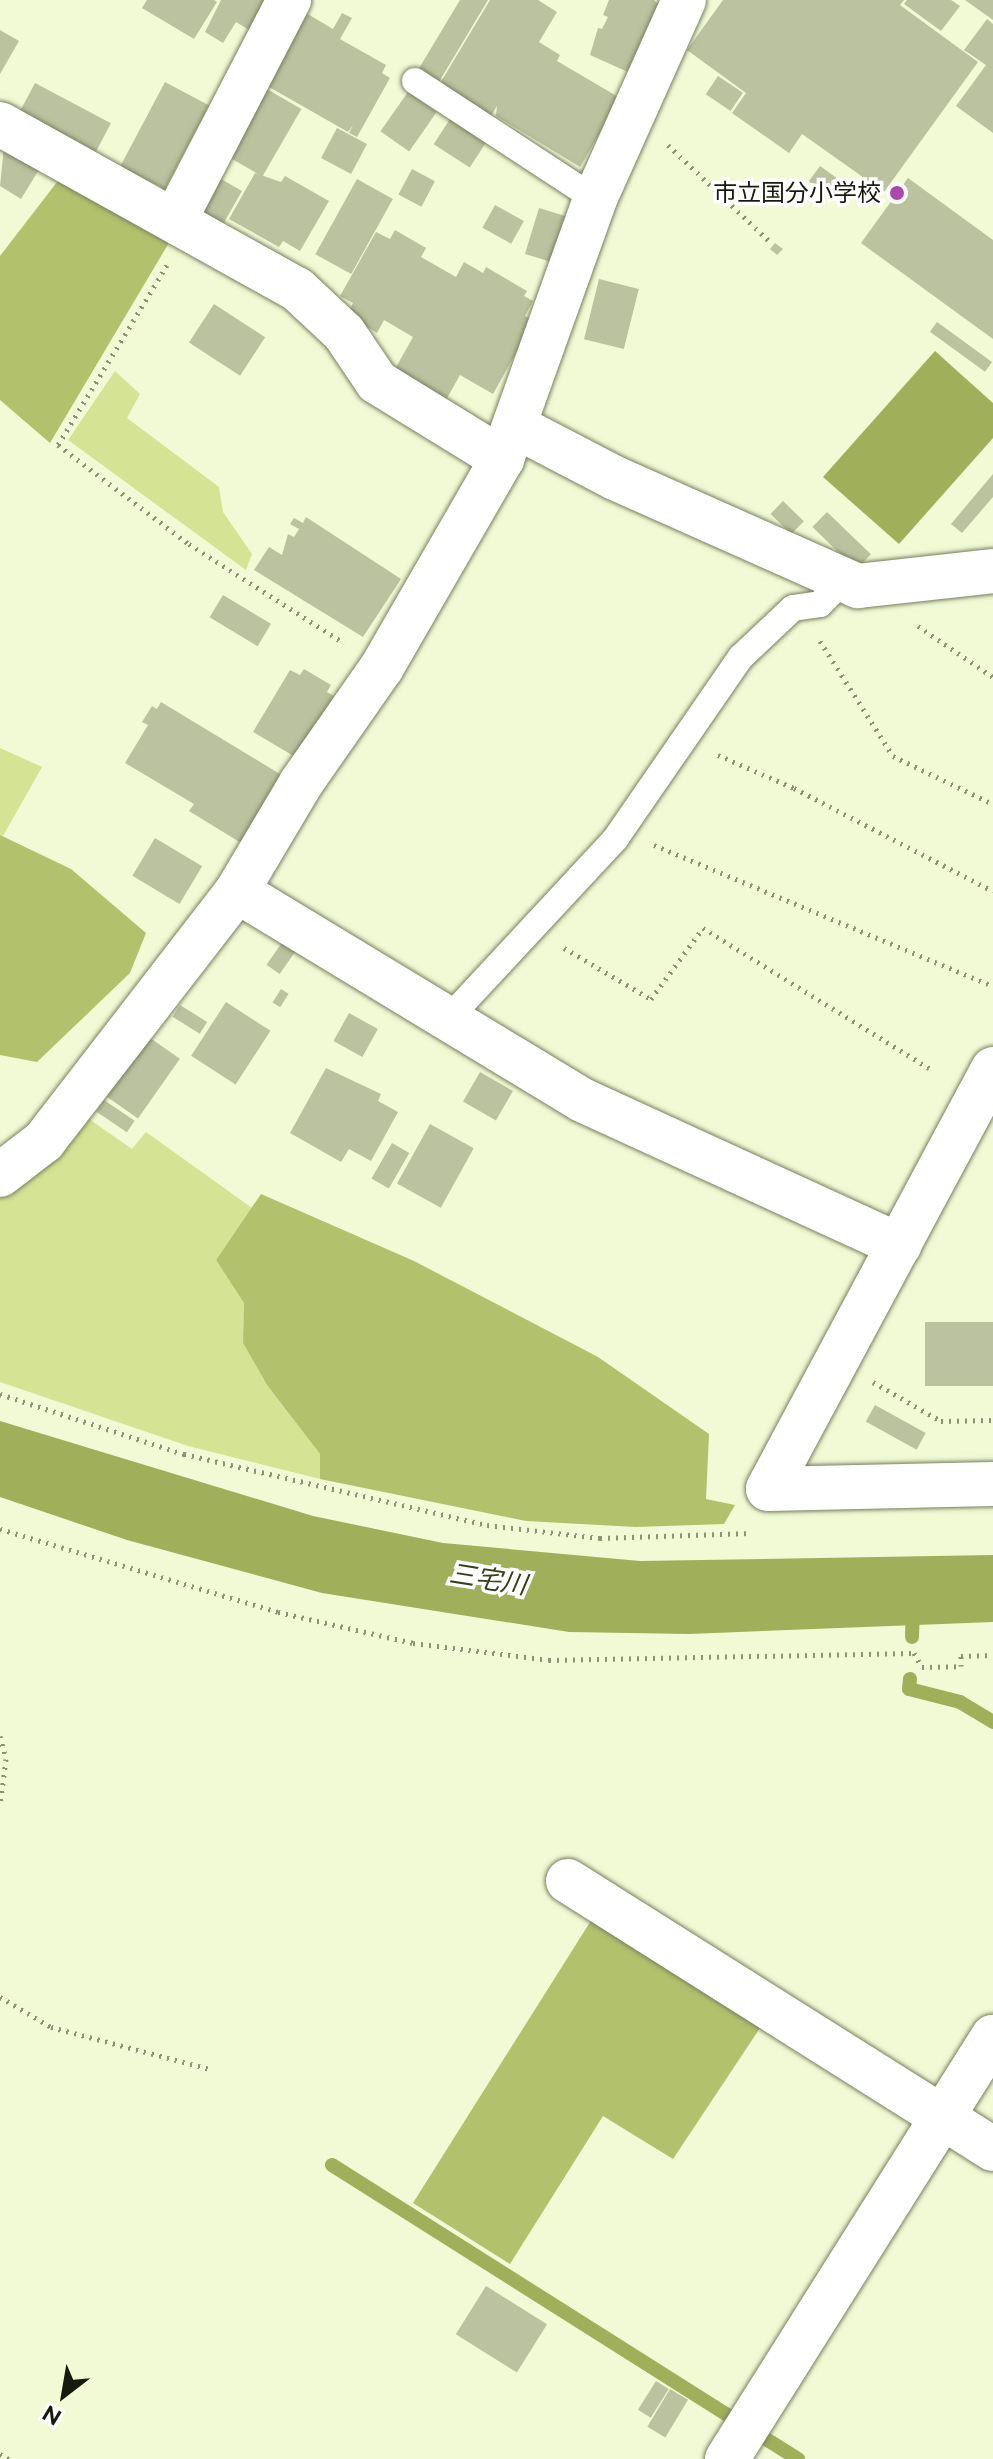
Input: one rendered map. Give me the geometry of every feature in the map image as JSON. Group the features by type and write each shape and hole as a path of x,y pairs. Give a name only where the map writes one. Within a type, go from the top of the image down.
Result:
{"street":[{"path":"183,222 289,0"},
{"path":"0,1175 44,1141 237,891 301,783 382,667 508,442 595,199 684,0"},
{"path":"0,124 183,222 297,289 344,333 377,382 508,442 615,478 841,590 993,571"},
{"path":"237,891 582,1100 899,1245"},
{"path":"993,1069 768,1489 993,1484"},
{"path":"568,1881 993,2149"},
{"path":"727,2459 993,2037"}],"lane":[{"path":"415,81 595,199"},
{"path":"448,1019 621,831 741,657 793,608 841,590"}],"path":[{"path":"633,112 769,241"},
{"path":"183,222 58,445 189,544 382,667"},
{"path":"993,677 841,590 820,640 893,756 993,804"},
{"path":"685,741 794,788 993,891"},
{"path":"621,831 993,986"},
{"path":"531,929 651,999 703,928 929,1068"},
{"path":"837,1362 941,1421 993,1420"},
{"path":"0,1394 184,1454 487,1525 600,1538 760,1533"},
{"path":"0,1529 278,1612 413,1643 549,1660 914,1653 922,1667 961,1666 961,1656 993,1655"},
{"path":"0,1736 6,1759 0,1806"},
{"path":"0,1997 51,2027 210,2069"},
{"path":"0,2454 9,2459"}],"shaded area":[{"path":"64,173 173,236 50,443 0,400 0,256"},
{"path":"115,371 140,394 127,418 219,487 223,512 252,554 246,570 68,440"},
{"path":"0,748 42,767 3,836 0,835"},
{"path":"0,835 71,869 146,933 130,973 37,1062 0,1055"},
{"path":"79,1112 132,1149 146,1132 252,1208 216,1260 244,1303 243,1343 267,1385 320,1454 320,1479 188,1446 0,1382 0,1190"},
{"path":"261,1194 414,1261 598,1357 709,1434 706,1499 735,1505 724,1524 636,1527 526,1521 320,1479 320,1454 267,1385 243,1343 244,1303 216,1260"},
{"path":"592,1919 762,2025 673,2159 603,2116 510,2264 413,2203"}],"water":[{"path":"935,351 993,403 993,438 899,544 823,477"},
{"name":"三宅川","path":"0,1421 313,1516 443,1543 640,1561 993,1555 993,1622 689,1634 569,1632 322,1593 127,1540 0,1497"}],"building":[{"path":"147,0 217,2 194,39 142,8"},
{"path":"221,0 270,0 254,33 236,22 223,43 205,32"},
{"path":"460,0 488,0 439,82 418,70"},
{"path":"490,0 538,0 557,12 539,42 560,55 557,61 620,98 580,167 496,116 497,106 491,116 439,85"},
{"path":"609,0 654,0 660,6 630,73 590,55 598,28 602,29 608,17 603,15"},
{"path":"723,0 904,0 900,5 978,62 884,192 802,134 789,153 732,113 746,93 687,50"},
{"path":"907,0 951,0 960,6 941,31 904,4"},
{"path":"965,0 993,0 993,20"},
{"path":"306,13 333,29 342,13 352,18 340,39 386,65 382,73 390,78 357,137 349,133 353,125 348,132 269,87 276,74 266,68"},
{"path":"987,19 993,24 993,133 956,106 986,65 964,50"},
{"path":"0,30 19,41 0,74"},
{"path":"718,76 743,93 731,111 706,94"},
{"path":"165,82 209,105 165,189 120,166"},
{"path":"35,83 111,123 96,152 20,111"},
{"path":"265,88 301,109 262,177 226,156"},
{"path":"408,92 437,112 409,151 380,131"},
{"path":"450,119 486,142 470,168 434,144"},
{"path":"337,128 367,144 351,174 321,158"},
{"path":"4,146 40,168 21,199 0,186"},
{"path":"820,166 843,183 832,198 809,181"},
{"path":"412,169 435,181 421,207 398,195"},
{"path":"255,173 281,182 285,176 329,201 300,251 283,241 279,247 229,219"},
{"path":"214,175 242,191 222,226 202,215"},
{"path":"908,178 993,240 993,339 861,243"},
{"path":"357,179 393,199 351,274 315,254"},
{"path":"495,205 524,221 511,244 482,228"},
{"path":"539,208 568,217 554,263 525,254"},
{"path":"395,230 426,248 421,257 456,277 464,262 483,273 486,267 527,291 524,296 533,301 525,316 534,321 493,394 460,375 446,400 395,369 413,337 384,320 377,333 347,315 353,303 340,296 376,232 390,239"},
{"path":"775,243 783,249 777,255 770,249"},
{"path":"599,279 639,289 624,349 584,339"},
{"path":"214,304 265,337 240,376 189,343"},
{"path":"937,322 992,362 985,372 930,332"},
{"path":"993,474 993,497 962,533 951,524"},
{"path":"783,501 804,521 791,534 770,514"},
{"path":"827,512 871,554 856,569 812,527"},
{"path":"306,517 401,579 363,637 254,570 269,547 282,555 288,534 294,537 299,529 290,524 294,518 303,523"},
{"path":"223,595 271,624 258,646 210,617"},
{"path":"304,669 331,685 327,692 334,696 297,758 253,732 290,670 300,675"},
{"path":"161,702 280,774 246,846 189,811 194,804 125,763 148,725 142,722 152,706 157,709"},
{"path":"155,838 202,866 179,904 132,876"},
{"path":"286,937 299,946 280,974 266,965"},
{"path":"281,989 289,994 280,1007 273,1003"},
{"path":"226,1002 270,1031 236,1085 191,1056"},
{"path":"180,1005 207,1022 200,1034 173,1017"},
{"path":"349,1013 378,1029 362,1057 333,1041"},
{"path":"143,1033 180,1059 138,1119 101,1093"},
{"path":"326,1068 381,1094 378,1101 398,1112 371,1161 349,1149 341,1162 290,1133"},
{"path":"480,1072 513,1091 496,1120 463,1101"},
{"path":"104,1100 135,1121 127,1132 96,1112"},
{"path":"430,1124 474,1148 441,1208 397,1183"},
{"path":"392,1143 409,1153 389,1189 372,1179"},
{"path":"925,1322 993,1322 993,1386 925,1386"},
{"path":"875,1405 926,1433 917,1450 866,1422"},
{"path":"486,2286 547,2324 517,2372 456,2334"},
{"path":"656,2381 669,2389 651,2418 638,2410"},
{"path":"670,2389 688,2400 665,2438 647,2427"}],"waterway":[{"path":"912,1637 913,1606"},
{"path":"910,1679 909,1689 960,1702 993,1722"},
{"path":"332,2165 734,2419"},
{"path":"766,2439 798,2459"}],"place":[{"name":"市立国分小学校","path":"897,193"}]}
